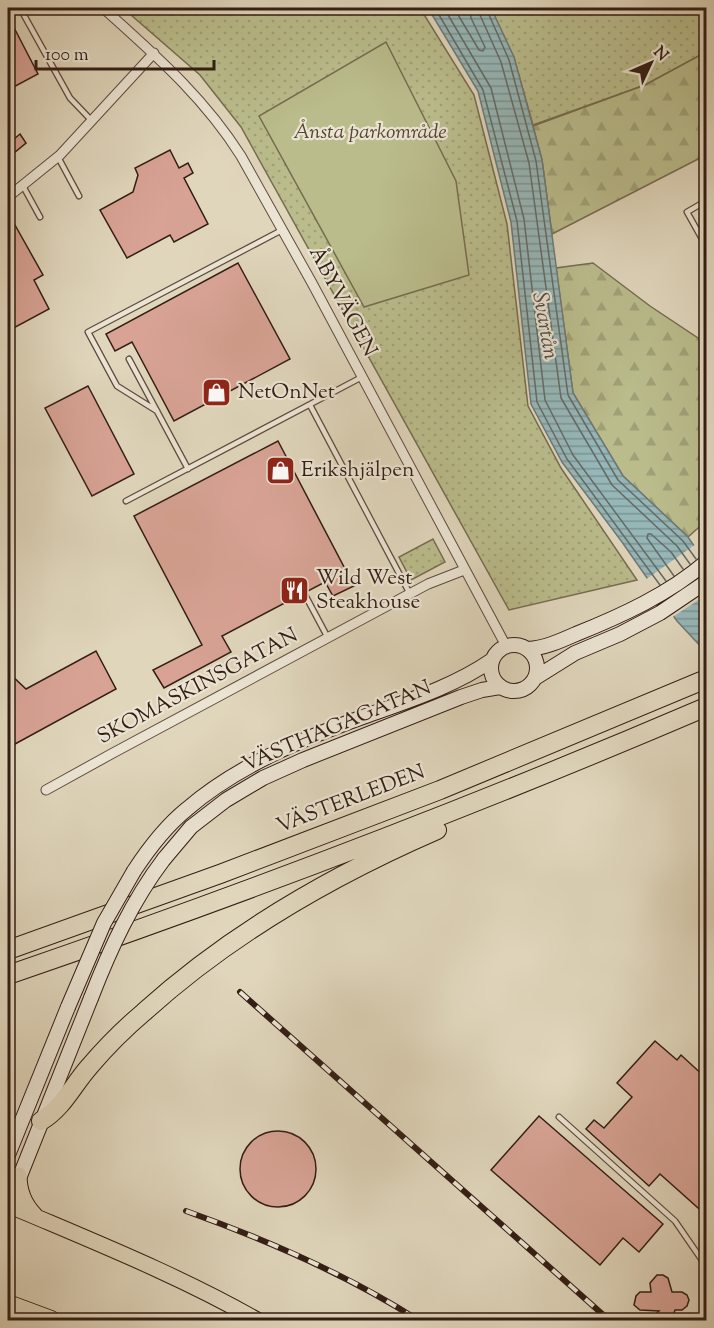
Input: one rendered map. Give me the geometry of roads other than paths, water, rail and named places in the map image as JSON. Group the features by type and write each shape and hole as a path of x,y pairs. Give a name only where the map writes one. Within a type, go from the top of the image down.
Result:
{"highway":[{"name":"VÄSTERLEDEN","path":"8,950 220,874 440,790 706,679"},
{"path":"8,975 133,932 500,794 706,707"},
{"path":"41,1121 55,1113 89,1067 133,1021 175,985 237,938 329,881 488,808 500,794"},
{"path":"8,1304 51,1320"}],"main road":[{"path":"706,562 678,584 596,626 534,649 516,645 506,646 499,650 492,660 492,675 500,687 507,690 527,687 535,678 575,653 620,634 660,613 706,582"},
{"path":"534,649 535,678"},
{"name":"VÄSTHAGAGATAN","path":"9,1150 104,923 134,871 157,839 186,809 241,771 338,726 459,680 492,660"},
{"name":"VÄSTHAGAGATAN","path":"19,1175 124,922 139,894 191,827 226,800 263,778 461,698 482,690 500,687"},
{"path":"19,1175 11,1201 39,1218 139,1261 257,1320"}],"street":[{"name":"ÅBYVÄGEN","path":"104,8 188,87 229,136 283,229 506,646"},
{"path":"8,197 58,157 154,54"},
{"name":"SKOMASKINSGATAN","path":"46,790 428,584 464,570"}],"lane":[{"path":"20,8 70,98 92,121"},
{"path":"58,157 79,196"},
{"path":"23,186 40,217"},
{"path":"706,201 687,212 706,246"},
{"path":"157,411 117,386 88,332 283,229"},
{"path":"129,359 188,469"},
{"path":"126,501 362,377"},
{"path":"310,405 410,594"},
{"path":"304,593 328,638"},
{"path":"559,1117 675,1221 706,1266"}],"water":[{"name":"Svartån","path":"428,8 491,8 514,57 542,160 573,393 623,476 688,537 706,563 706,652 677,621 562,462 531,404 511,222 478,91"}],"railway":[{"path":"240,992 609,1320"},
{"path":"186,1211 305,1259 391,1303 418,1320"}],"place":[{"name":"NetOnNet","path":"217,393"},
{"name":"Erikshjälpen","path":"280,471"},
{"name":"Wild West Steakhouse","path":"295,591"}],"park label":[{"name":"Ånsta parkområde","path":"370,133"}]}
